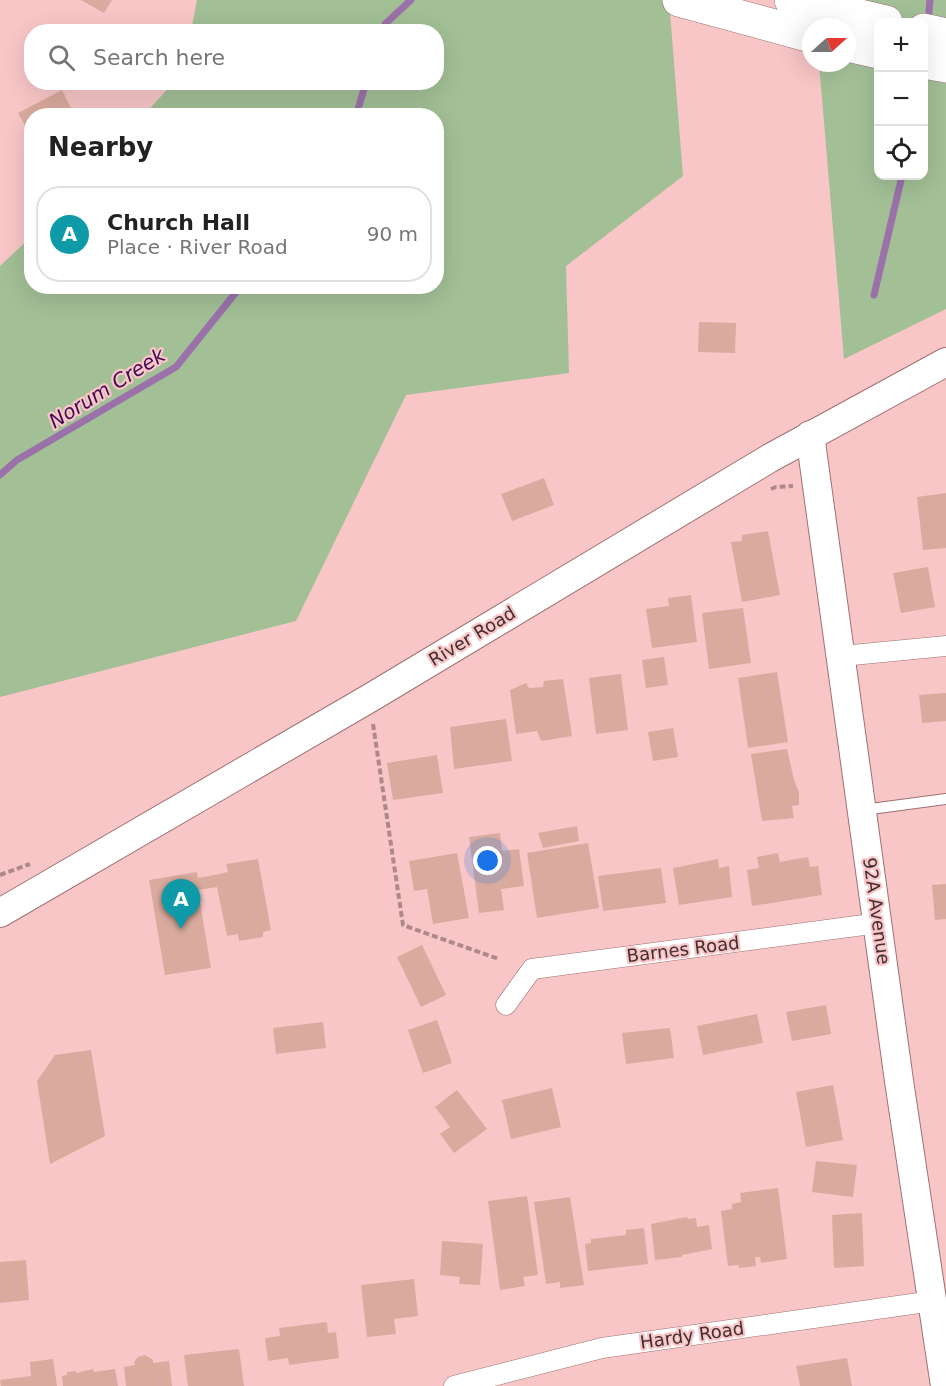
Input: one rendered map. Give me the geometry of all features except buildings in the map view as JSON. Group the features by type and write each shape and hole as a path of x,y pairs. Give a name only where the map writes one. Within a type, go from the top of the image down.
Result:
{"highway":[{"path":"679,0 802,34"},
{"path":"790,0 874,19"},
{"path":"928,31 946,35"},
{"path":"856,47 874,51"},
{"path":"928,63 946,66"}],"street":[{"name":"River Road","path":"0,913 370,698 810,435 946,362"},
{"name":"92A Avenue","path":"810,435 899,1081 945,1386"},
{"path":"842,656 946,646"},
{"name":"Barnes Road","path":"506,1005 532,969 879,923"},
{"name":"Hardy Road","path":"454,1386 602,1348 933,1301"}],"lane":[{"path":"863,810 946,799"}],"path":[{"path":"370,698 403,925 499,959"}],"green space":[{"path":"197,0 669,0 683,176 566,266 569,373 406,395 296,621 0,697 0,266 24,244 24,294 444,294 444,108 150,108 167,90 444,90 444,24 192,24"},
{"path":"813,0 946,0 946,309 844,359 820,72 856,72 856,18 815,18"}],"waterway":[{"name":"Norum Creek","path":"385,24 411,0"},
{"path":"928,22 930,0"},
{"name":"Norum Creek","path":"358,108 364,90"},
{"path":"874,295 901,180"},
{"name":"Norum Creek","path":"0,475 17,460 176,367 235,294"}],"place":[{"name":"Church Hall","path":"181,929"}]}
